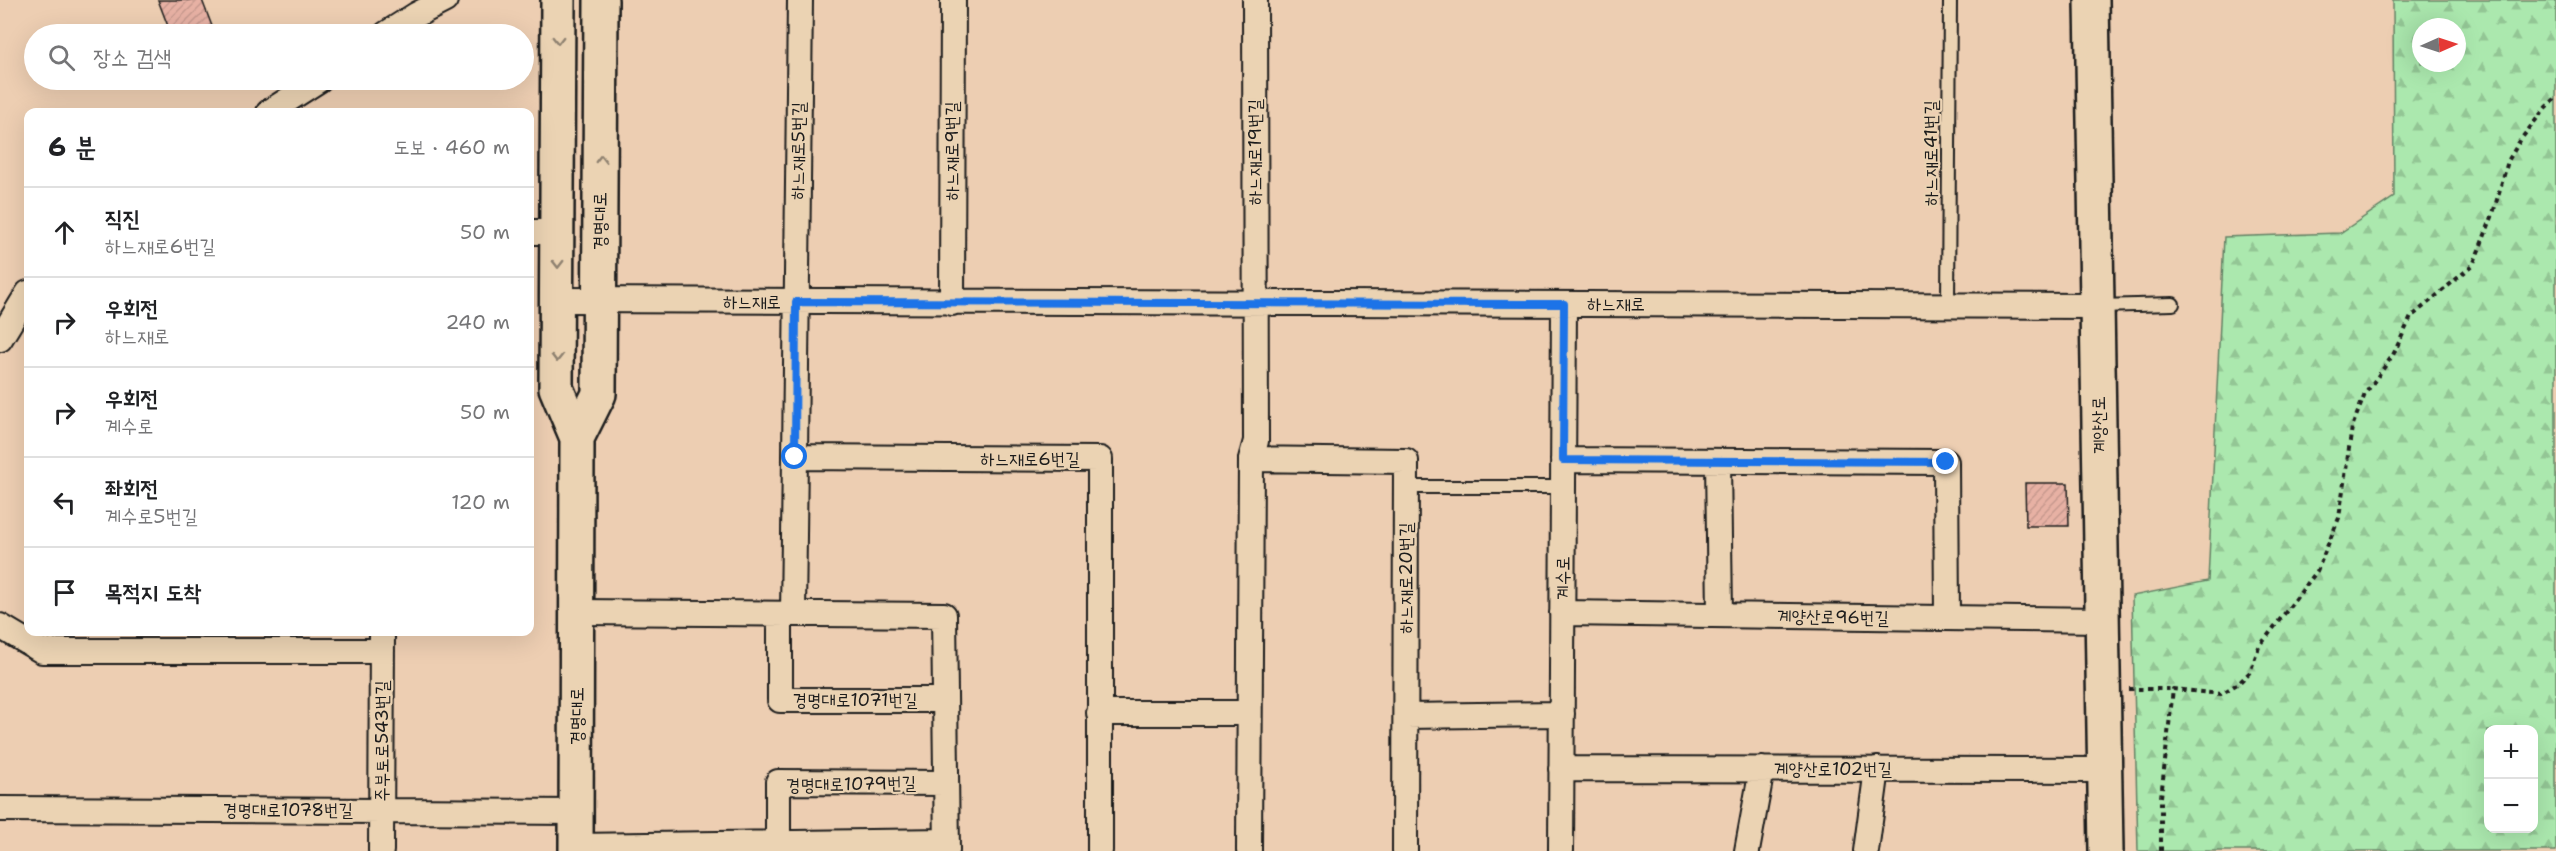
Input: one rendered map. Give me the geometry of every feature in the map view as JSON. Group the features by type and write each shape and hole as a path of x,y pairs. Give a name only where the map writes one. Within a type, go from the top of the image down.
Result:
{"street":[{"path":"395,24 410,8 445,0"},
{"name":"경명대로","path":"558,0 544,232 558,300 556,388 577,438 576,849"},
{"name":"경명대로","path":"577,438 599,394 601,0"},
{"name":"하느재로5번길","path":"796,302 800,0"},
{"name":"하느재로9번길","path":"952,303 953,0"},
{"name":"하느재로19번길","path":"1255,0 1255,303"},
{"name":"계양산로","path":"2092,0 2106,851"},
{"path":"275,108 303,90"},
{"path":"0,339 24,300"},
{"name":"하느재로","path":"558,300 2097,306"},
{"path":"786,614 795,457 796,302"},
{"path":"1249,851 1251,459 1256,441 1255,303"},
{"name":"계수로","path":"1561,851 1564,304"},
{"name":"하느재로6번길","path":"795,457 1100,459 1100,851"},
{"name":"하느재로20번길","path":"1251,459 1406,461 1405,851"},
{"path":"1563,460 1946,462 1947,618"},
{"path":"1718,461 1720,615"},
{"path":"576,849 947,846 944,615 577,612"},
{"name":"계양산로96번길","path":"1562,613 2103,620"},
{"name":"경명대로1071번길","path":"786,614 780,700 945,700"},
{"path":"0,626 42,651 211,641 382,641"},
{"name":"주부토로543번길","path":"381,851 382,641"},
{"path":"1099,714 1250,713"},
{"path":"1406,716 1562,714"},
{"name":"계양산로102번길","path":"1561,769 2105,770"},
{"path":"1747,851 1761,769"},
{"path":"1866,851 1877,769"},
{"name":"경명대로1079번길","path":"787,846 778,782 946,783"},
{"name":"경명대로1078번길","path":"0,809 576,812"}],"lane":[{"name":"하느재로41번길","path":"1948,305 1950,0"},
{"path":"2097,306 2173,304"},
{"path":"1406,487 1563,487"}],"path":[{"path":"2103,689 2173,689 2221,694 2239,683 2250,672 2259,647 2316,571 2339,518 2352,427 2364,394 2392,355 2411,317 2473,264 2492,217 2508,161 2520,139 2556,98"},
{"path":"2161,851 2161,797 2173,689"}],"green space":[{"path":"2393,0 2556,0 2556,851 2138,851 2132,596 2208,581 2224,237 2340,233 2394,197"}],"building":[{"path":"158,0 202,0 211,24 167,24"},
{"path":"2025,483 2068,483 2069,526 2026,526"}],"route":[{"path":"795,457 796,302 1564,304 1563,460 1946,462"}]}
